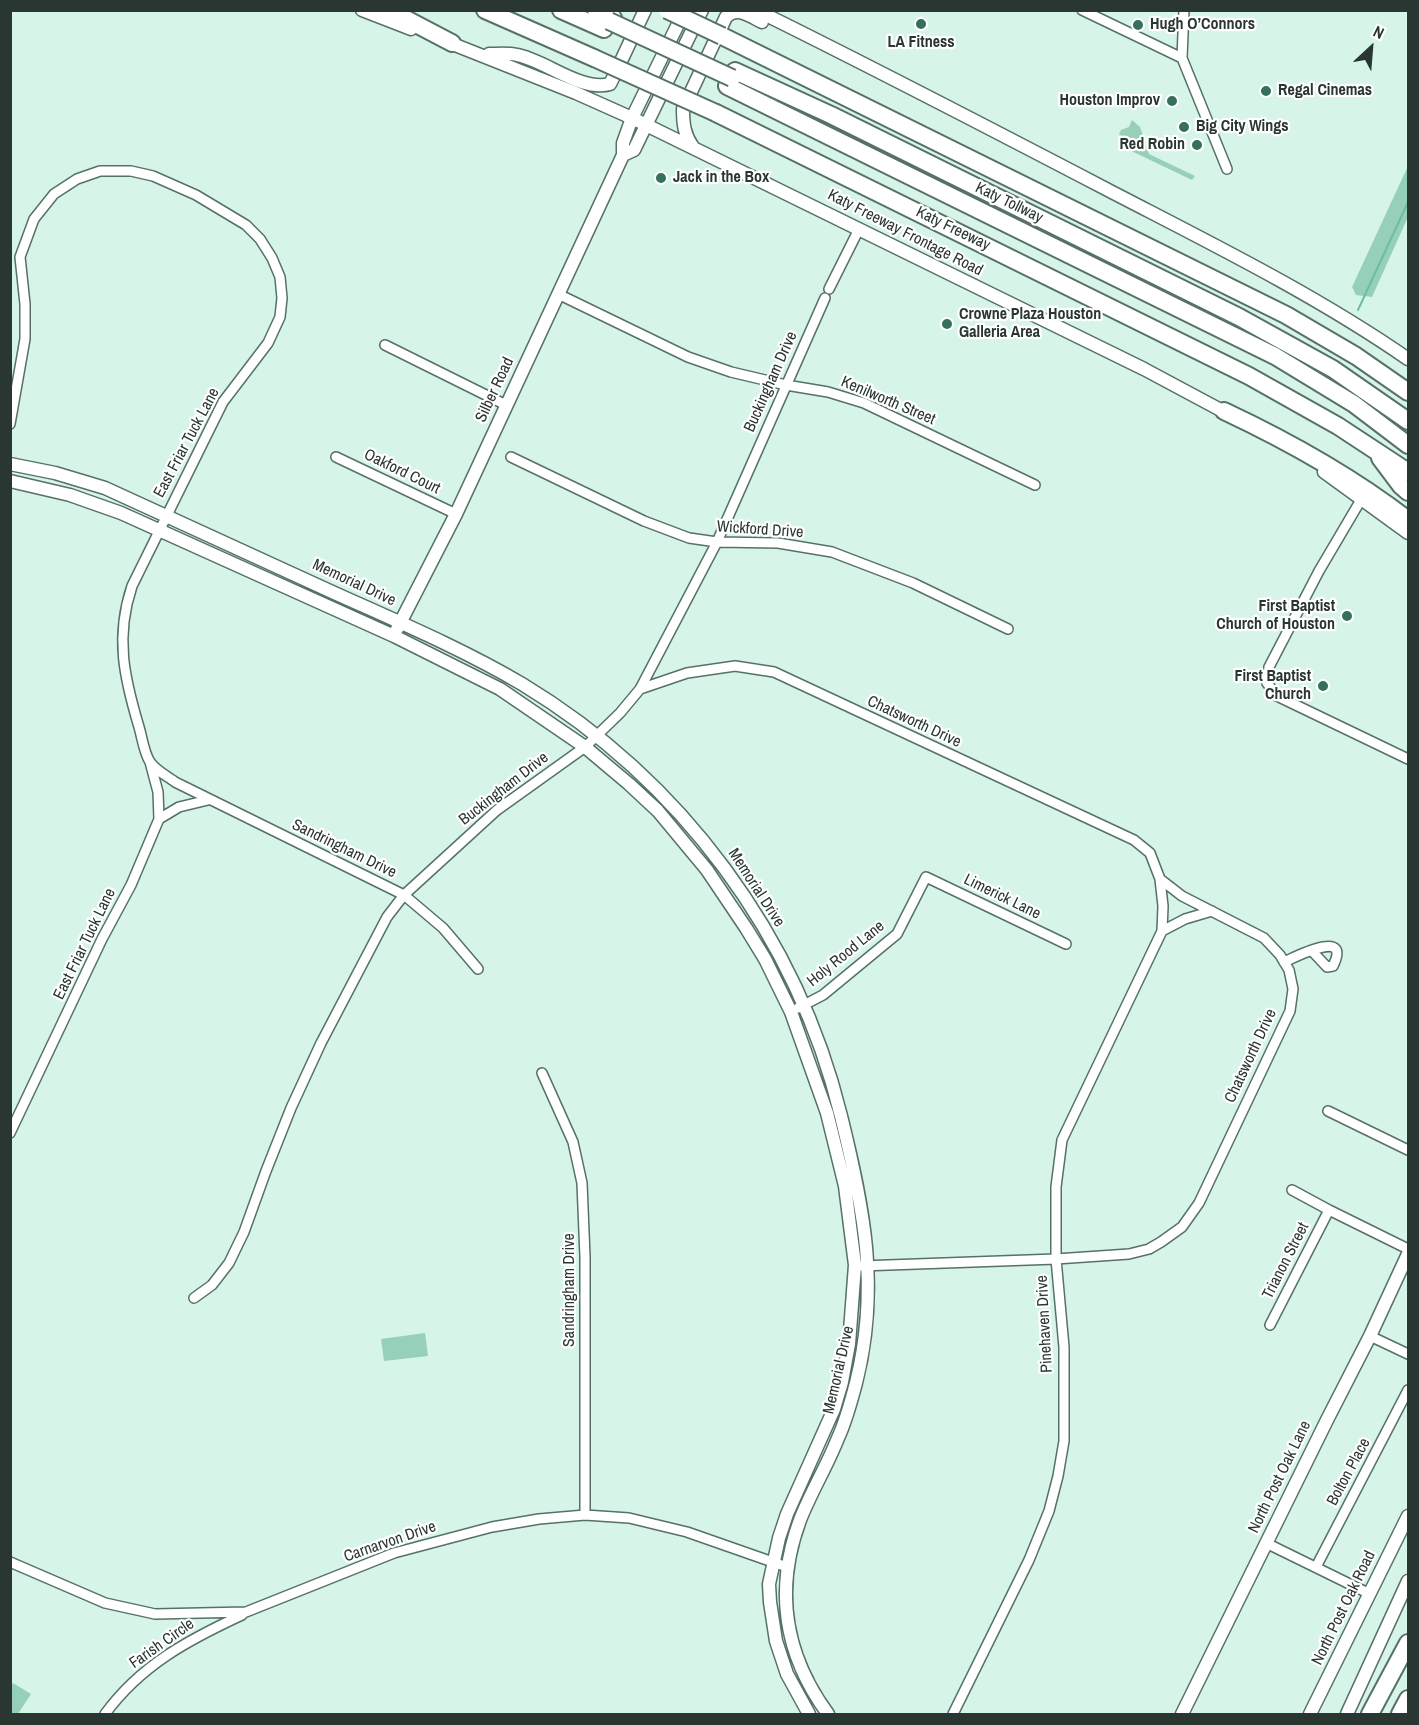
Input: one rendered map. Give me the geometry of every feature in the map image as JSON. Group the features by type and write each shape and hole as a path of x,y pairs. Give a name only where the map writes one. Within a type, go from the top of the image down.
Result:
{"highway":[{"path":"389,10 452,44"},
{"name":"Katy Freeway","path":"485,10 716,113 1216,360 1285,396 1370,446 1408,472"},
{"path":"561,10 605,20"},
{"path":"585,10 732,78 1220,323 1279,349 1325,376 1408,436"},
{"path":"667,10 1277,310 1356,356 1408,392"},
{"path":"683,10 722,36"},
{"name":"Katy Tollway","path":"732,78 831,115 1239,317 1333,369 1408,421"},
{"path":"1220,323 1300,369 1354,404 1408,446"},
{"path":"1224,411 1325,462 1408,520"},
{"path":"1370,446 1408,492"},
{"path":"1370,1714 1408,1643"},
{"path":"1400,1714 1408,1699"}],"main road":[{"name":"Katy Freeway Frontage Road","path":"362,10 476,53 632,118 1144,369 1285,446 1362,498 1408,533"},
{"path":"476,53 518,55 592,86 606,86 610,84 645,10"},
{"name":"Silber Road","path":"394,636 456,514 623,155 623,143 632,118 683,10"},
{"name":"Silber Road","path":"623,155 634,150 702,10"},
{"path":"756,10 1254,266 1374,336 1408,359"},
{"path":"693,147 685,136 683,109 729,14 738,11 802,41 873,69"},
{"name":"Memorial Drive","path":"10,464 78,479 105,488 453,648 522,685 597,736 666,799 719,861 761,923 804,1005 830,1070 854,1171 867,1243 868,1315 855,1385 840,1435 801,1520 787,1567 785,1605 796,1658 806,1680 828,1714"},
{"name":"Memorial Drive","path":"10,481 96,503 394,636 500,689 585,747 658,812 707,870 765,958 791,1012 827,1113 845,1186 855,1265 849,1344 842,1382 834,1409 787,1514 769,1584 776,1641 787,1674 808,1714"},
{"path":"251,573 258,558"},
{"path":"707,870 719,861"},
{"name":"North Post Oak Lane","path":"1182,1714 1370,1336 1408,1254"},
{"path":"842,1382 855,1385"},
{"name":"North Post Oak Road","path":"1310,1714 1408,1516"},
{"path":"1347,1714 1408,1581"}],"street":[{"path":"1082,10 1182,58"},
{"path":"1184,10 1182,58 1227,169"},
{"name":"East Friar Tuck Lane","path":"10,424 25,339 21,257 34,219 54,194 76,179 100,171 131,171 153,176 196,195 246,225 260,239 280,277 281,308 274,331 268,343 223,402 132,586 125,608 122,650 127,688 158,792 159,819 131,885 102,939 10,1134"},
{"name":"Buckingham Drive","path":"194,1298 212,1285 230,1260 244,1232 291,1108 321,1043 387,917 404,895 497,810 585,747 640,689 717,542 827,294 860,229"},
{"name":"Kenilworth Street","path":"558,294 688,357 731,372 828,392 864,403 1035,485"},
{"path":"385,345 506,405"},
{"name":"Oakford Court","path":"336,457 456,514"},
{"name":"Wickford Drive","path":"511,457 644,521 689,537 717,542 778,543 832,552 913,583 1008,629"},
{"path":"1362,498 1319,571 1269,667 1267,683 1277,696 1408,759"},
{"name":"Chatsworth Drive","path":"640,689 687,672 735,666 774,672 1134,840 1150,853 1160,879 1182,896 1264,938 1289,970 1293,989 1290,1011 1198,1203 1182,1227 1149,1249 1129,1254 1056,1259 855,1265"},
{"name":"Sandringham Drive","path":"150,762 175,782 208,800 404,895 443,927 478,969"},
{"path":"159,819 179,807 208,800"},
{"name":"Holy Rood Lane","path":"791,1012 823,995 897,934 926,876"},
{"name":"Limerick Lane","path":"926,876 1066,944"},
{"name":"Pinehaven Drive","path":"952,1714 1029,1560 1049,1511 1058,1476 1064,1442 1064,1347 1056,1259 1056,1187 1062,1140 1162,931 1163,906 1160,879"},
{"path":"1162,931 1185,919 1212,911"},
{"path":"1284,962 1312,951"},
{"name":"Sandringham Drive","path":"542,1073 573,1142 582,1183 585,1257 585,1515"},
{"path":"1328,1111 1408,1150"},
{"path":"1292,1190 1408,1249"},
{"name":"Trianon Street","path":"1270,1325 1329,1210"},
{"path":"1370,1336 1408,1354"},
{"name":"Bolton Place","path":"1316,1567 1408,1390"},
{"name":"Carnarvon Drive","path":"10,1562 98,1600 155,1614 246,1612 394,1553 492,1527 539,1518 585,1515 629,1518 687,1532 787,1567"},
{"path":"1266,1543 1370,1594"},
{"name":"Farish Circle","path":"105,1714 119,1696 151,1666 191,1639 246,1612"}],"green space":[{"path":"1132,120 1140,127 1149,154 1195,176 1192,180 1123,147 1126,140 1119,134 1121,130 1129,127"},
{"path":"1408,166 1408,217 1372,297 1356,295 1352,287"},
{"path":"425,1333 428,1356 384,1361 381,1339"},
{"path":"13,1683 31,1694 18,1714 11,1714"}],"waterway":[{"path":"1358,310 1408,202"}],"place":[{"name":"LA Fitness","path":"921,24"},
{"name":"Hugh O’Connors","path":"1138,25"},
{"name":"Regal Cinemas","path":"1266,91"},
{"name":"Houston Improv","path":"1172,101"},
{"name":"Big City Wings","path":"1184,127"},
{"name":"Red Robin","path":"1197,145"},
{"name":"Jack in the Box","path":"661,178"},
{"name":"Crowne Plaza Houston Galleria Area","path":"947,324"},
{"name":"First Baptist Church of Houston","path":"1347,616"},
{"name":"First Baptist Church","path":"1323,686"}]}
